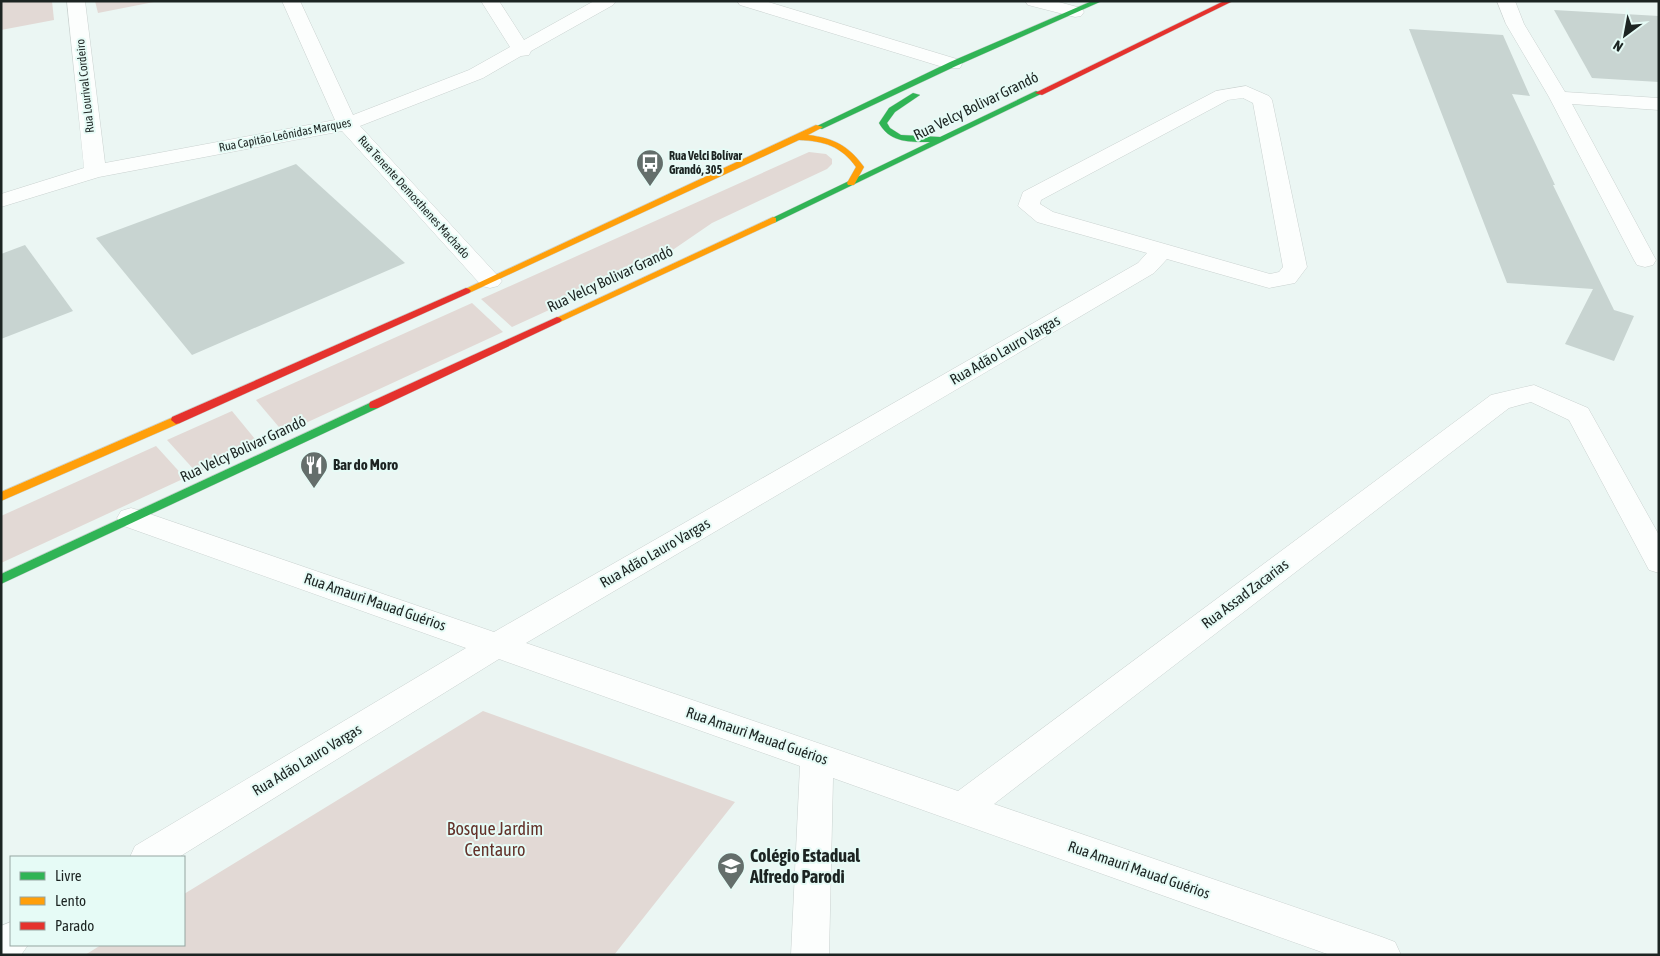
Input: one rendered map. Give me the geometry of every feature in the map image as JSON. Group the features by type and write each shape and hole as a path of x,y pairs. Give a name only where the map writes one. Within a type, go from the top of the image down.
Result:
{"main road":[{"path":"1,497 490,281 953,64 1099,1"},
{"name":"Rua Velcy Bolivar Grandó","path":"1,579 851,184 1230,1"},
{"path":"941,139 900,137 890,134 884,129 883,124 892,110 939,81 953,64"},
{"path":"797,137 828,139 851,150 860,166 851,184"}],"street":[{"name":"Rua Lourival Cordeiro","path":"76,1 95,171"},
{"name":"Rua Tenente Demosthenes Machado","path":"291,1 347,124 490,281"},
{"path":"490,1 522,51"},
{"name":"Rua Capitão Leônidas Marques","path":"1,201 95,171 347,124 476,74 522,51 607,1"},
{"path":"746,1 953,64"},
{"path":"1034,1 1074,12"},
{"path":"1506,1 1515,24 1559,97 1645,260"},
{"path":"1246,92 1262,100 1295,267 1287,278 1269,281 1162,251 1045,217 1029,206 1031,197 1223,95 1246,92"},
{"path":"1559,97 1659,104"},
{"name":"Rua Adão Lauro Vargas","path":"150,856 497,645 1146,268 1162,251"},
{"name":"Rua Assad Zacarias","path":"962,808 1500,401 1534,392 1579,414 1659,562"},
{"name":"Rua Amauri Mauad Guérios","path":"132,518 962,808 1364,951"},
{"path":"810,955 817,758"}],"green space":[{"path":"1,1 52,1 54,20 1,30"},
{"path":"95,1 159,1 98,13"},
{"path":"809,152 826,154 832,159 832,164 827,169 712,223 658,260 512,327 481,299"},
{"path":"472,303 503,332 284,433 256,400"},
{"path":"232,411 259,444 197,473 167,440"},
{"path":"156,446 185,478 1,563 1,516"},
{"name":"Bosque Jardim Centauro","path":"483,711 735,802 614,955 85,955 99,946 185,946 185,893"}],"building":[{"path":"1554,10 1659,16 1659,82 1592,78"},
{"path":"1409,29 1503,35 1530,96 1512,94 1555,185 1553,185 1614,310 1634,316 1614,361 1565,344 1593,289 1507,283"},
{"path":"296,164 405,263 192,355 96,238"},
{"path":"25,245 73,311 1,339 1,254"}],"traffic: fast":[{"path":"819,127 953,64 1099,1"},
{"path":"773,220 1039,93"},
{"path":"916,95 892,110 883,123 887,130 899,137 906,139 938,139"},
{"path":"1,579 374,405"}],"traffic: slow":[{"path":"466,291 819,127"},
{"path":"797,137 826,140 841,146 847,151 860,167 851,183"},
{"path":"557,320 773,220"},
{"path":"1,497 176,420"}],"traffic: jam":[{"path":"1039,93 1230,1"},
{"path":"176,420 466,291"},
{"path":"374,405 557,320"}],"place":[{"name":"Rua Velci Bolívar Grandó, 305","path":"650,187"},
{"name":"Bar do Moro","path":"314,489"},
{"name":"Colégio Estadual Alfredo Parodi","path":"731,890"}]}
